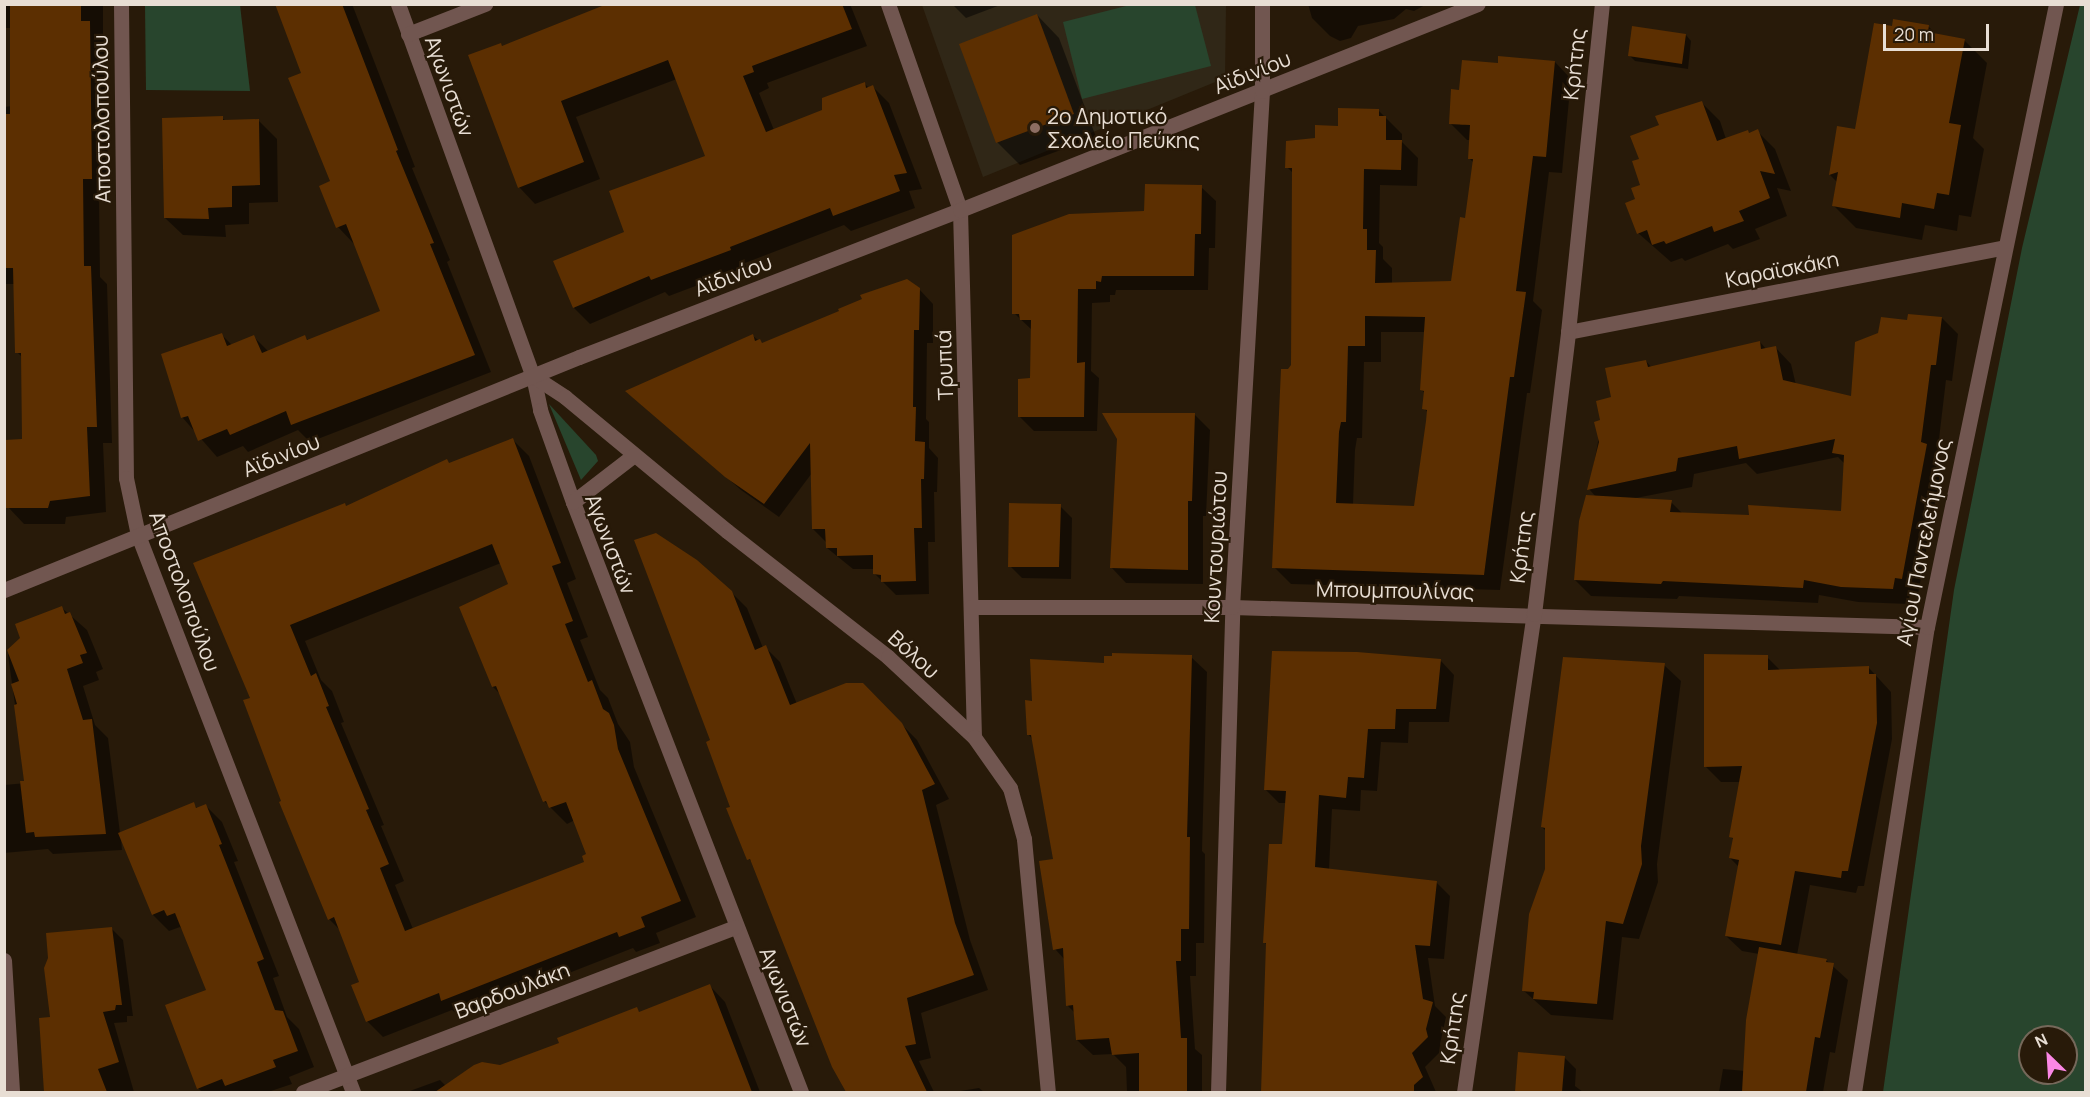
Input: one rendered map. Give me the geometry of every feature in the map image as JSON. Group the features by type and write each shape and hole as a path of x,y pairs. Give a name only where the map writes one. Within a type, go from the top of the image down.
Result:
{"street":[{"name":"Αποστολοπούλου","path":"121,4 126,478 138,535 353,1092"},
{"name":"Αγωνιστών","path":"398,4 533,376 540,410 573,502 735,927 801,1092"},
{"path":"408,34 485,4"},
{"name":"Τρυπιά","path":"888,4 960,210 974,737"},
{"name":"Κουντουριώτου","path":"1218,1092 1232,607 1262,91 1262,4"},
{"name":"Αϊδινίου","path":"4,590 533,376 960,210 1478,4"},
{"name":"Κρήτης","path":"1464,1092 1534,614 1568,332 1602,4"},
{"name":"Αγίου Παντελεήμονος","path":"1854,1092 1927,627 2055,4"},
{"name":"Καραϊσκάκη","path":"1568,332 2004,247"},
{"name":"Βόλου","path":"533,376 565,397 634,455 888,657 974,737 1010,788 1024,839 1047,1092"},
{"path":"573,502 634,455"},
{"name":"Μπουμπουλίνας","path":"971,607 1232,607 1927,627"},
{"name":"Βαρδουλάκη","path":"303,1092 735,927"},
{"path":"4,960 12,1092"}],"shaded area":[{"name":"2ο Δημοτικό Σχολείο Πεύκης","path":"922,5 1226,5 1225,78 983,177"}],"green space":[{"path":"145,5 240,5 250,91 146,90"},
{"path":"1130,5 1195,5 1211,66 1082,99 1063,22"},
{"path":"2080,5 2086,5 2085,1092 1883,1092 1954,590 2022,248"},
{"path":"549,404 596,455 598,461 581,480"}],"building":[{"path":"10,4 81,4 81,21 90,21 92,179 83,179 84,266 91,266 97,427 87,427 90,496 50,501 48,508 6,508 5,440 22,439 21,353 15,353 13,268 4,268 4,114 10,114"},
{"path":"275,4 342,4 398,150 396,151 434,243 430,244 475,355 291,425 286,411 230,435 227,429 198,441 188,416 181,418 161,354 222,333 227,346 254,335 262,353 305,335 307,340 380,311 346,224 336,228 319,186 330,181 288,78 301,73"},
{"path":"607,4 842,4 852,29 752,66 754,72 743,76 766,132 822,110 822,98 865,82 866,88 873,85 907,173 894,175 900,191 833,216 830,208 730,247 731,250 651,280 649,276 573,308 553,261 624,232 609,191 705,156 668,60 561,101 584,162 518,188 468,55 501,43 502,46"},
{"path":"1037,14 1074,114 996,143 959,44"},
{"path":"1893,19 1929,25 1928,32 1965,39 1949,123 1961,125 1949,195 1937,193 1934,209 1902,203 1900,218 1832,206 1838,172 1829,175 1837,126 1855,129 1874,23 1892,26"},
{"path":"1632,26 1686,34 1682,64 1628,56"},
{"path":"1498,56 1555,61 1546,157 1533,156 1516,291 1526,292 1514,377 1510,377 1484,575 1272,568 1281,369 1288,369 1291,365 1292,168 1285,168 1286,141 1315,138 1315,125 1338,126 1338,108 1379,109 1379,116 1386,116 1386,140 1402,140 1401,170 1364,169 1363,229 1367,229 1367,250 1376,250 1375,283 1451,281 1460,217 1465,218 1473,159 1468,159 1470,125 1449,124 1451,89 1459,90 1462,60 1498,63","holes":["1365,316 1425,317 1420,390 1424,391 1422,409 1427,410 1414,506 1336,503 1339,432 1341,422 1346,422 1348,346 1365,346"]},
{"path":"1702,101 1717,141 1748,130 1749,133 1758,129 1775,174 1760,171 1770,198 1739,211 1744,221 1714,232 1712,226 1666,244 1664,241 1652,245 1647,230 1637,234 1625,203 1635,199 1631,188 1640,185 1632,161 1639,159 1630,136 1659,125 1655,116"},
{"path":"223,116 223,120 259,119 260,185 232,186 232,207 208,208 209,219 164,218 162,118"},
{"path":"1145,184 1202,185 1201,234 1195,234 1194,276 1102,276 1101,282 1096,281 1096,289 1078,289 1077,363 1085,362 1084,417 1018,417 1018,379 1030,378 1031,320 1020,320 1019,314 1012,314 1012,235 1069,214 1144,211"},
{"path":"907,279 920,288 919,330 914,330 913,407 916,407 915,441 925,442 924,479 921,479 922,528 914,528 916,581 881,582 881,575 873,574 873,555 837,556 837,548 826,548 825,529 812,529 810,443 764,504 725,477 625,391 753,334 755,341 760,339 762,343 839,311 838,309 862,299 860,295"},
{"path":"1908,314 1942,317 1936,365 1931,365 1921,442 1927,444 1902,579 1895,578 1893,589 1841,587 1804,580 1803,588 1663,581 1661,584 1574,580 1579,521 1586,495 1672,500 1670,512 1749,515 1748,505 1841,511 1844,455 1832,453 1835,439 1739,459 1737,446 1678,458 1676,471 1587,490 1599,442 1594,422 1600,420 1596,401 1611,397 1605,368 1646,360 1648,367 1760,341 1761,349 1776,346 1783,380 1851,396 1855,342 1878,333 1881,317 1907,320"},
{"path":"1102,413 1195,413 1192,501 1188,501 1188,570 1110,568 1117,439"},
{"path":"513,438 561,563 552,566 573,621 565,624 588,682 592,680 603,709 609,713 614,725 618,749 681,901 641,917 645,927 619,937 617,932 441,1001 439,993 366,1022 351,985 359,982 334,917 328,920 279,802 281,801 243,700 250,698 193,563 345,503 346,506 447,459 449,463","holes":["492,544 508,584 459,607 492,687 496,686 543,802 546,801 549,808 566,802 586,854 582,856 584,862 405,931 380,868 389,864 366,810 369,809 326,707 329,706 316,673 311,676 290,625"]},
{"path":"1009,503 1061,504 1059,567 1008,567"},
{"path":"656,533 697,560 732,591 755,650 766,645 790,705 846,683 863,683 902,723 935,784 922,790 955,923 974,975 907,998 916,1044 905,1046 927,1092 846,1092 832,1067 750,859 747,860 726,808 730,807 706,742 710,740 634,540"},
{"path":"62,606 65,614 70,612 87,653 80,655 83,663 67,669 83,720 92,719 106,834 35,837 34,832 26,833 20,781 24,781 14,705 17,704 11,684 19,681 7,650 20,638 15,624"},
{"path":"1272,651 1357,652 1441,659 1436,709 1396,709 1395,729 1368,729 1364,778 1348,777 1346,798 1319,795 1315,867 1437,881 1430,946 1415,945 1423,999 1433,1002 1426,1029 1428,1037 1412,1053 1423,1077 1414,1085 1414,1092 1261,1092 1266,943 1263,943 1269,844 1282,844 1286,791 1264,790"},
{"path":"1112,653 1192,655 1187,837 1190,837 1189,929 1181,929 1181,961 1176,961 1181,1038 1187,1038 1187,1092 1139,1092 1139,1053 1112,1055 1109,1038 1076,1040 1073,1005 1066,1006 1063,948 1053,950 1039,861 1053,859 1031,735 1027,735 1025,700 1032,701 1030,659 1104,663 1104,656 1112,656"},
{"path":"1704,654 1768,655 1768,670 1869,666 1869,674 1876,674 1877,723 1848,871 1842,871 1841,878 1795,871 1781,945 1725,936 1739,860 1729,858 1733,838 1729,837 1742,766 1704,767"},
{"path":"1563,657 1665,663 1641,846 1642,864 1623,924 1606,921 1597,1004 1533,999 1534,992 1522,991 1529,914 1545,869 1545,828 1541,827"},
{"path":"194,802 196,808 206,804 222,844 219,845 264,959 257,962 275,1010 283,1011 298,1051 273,1060 276,1067 225,1086 222,1079 197,1089 165,1005 206,990 175,913 167,916 164,910 152,915 118,833"},
{"path":"112,927 122,1005 116,1005 115,1010 103,1012 119,1062 98,1069 107,1092 44,1092 39,1018 50,1017 44,968 48,958 46,933"},
{"path":"1759,947 1827,959 1826,962 1834,963 1820,1038 1815,1037 1806,1092 1742,1092 1746,1020"},
{"path":"710,984 752,1092 435,1092 474,1065 482,1062 500,1065 559,1043 557,1038 637,1007 639,1012"},
{"path":"1518,1052 1565,1056 1562,1092 1515,1092"}],"place":[{"name":"2ο Δημοτικό Σχολείο Πεύκης","path":"1035,128"}]}
